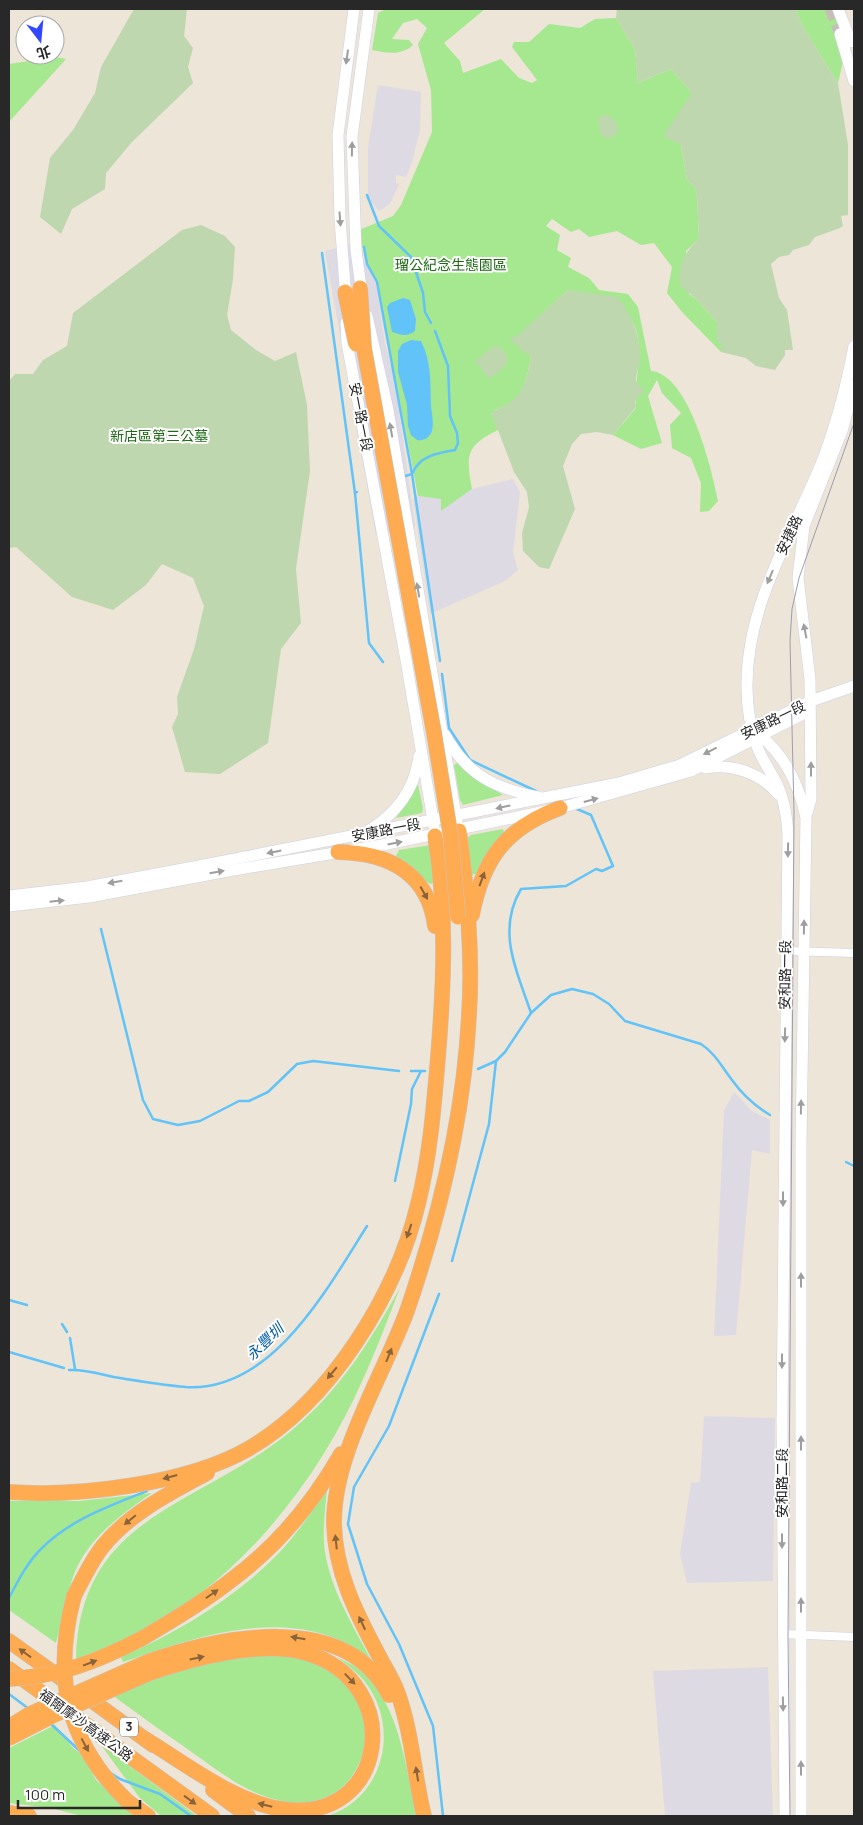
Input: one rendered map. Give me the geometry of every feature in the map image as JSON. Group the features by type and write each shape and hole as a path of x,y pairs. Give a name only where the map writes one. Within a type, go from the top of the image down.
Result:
{"highway":[{"path":"148,1816 128,1802 105,1780 77,1730 66,1694 64,1657 66,1628 74,1596 98,1555 116,1532 161,1498 247,1450 288,1419 316,1393 359,1336 392,1276 418,1204 429,1183 444,1093 452,1001 454,917 451,838 434,733 364,348 360,288"},
{"path":"345,292 424,725 445,848 461,961 459,1014 448,1123 438,1186 438,1212"},
{"path":"469,944 471,924 480,885 496,851 511,834 526,823 560,808"},
{"path":"424,1816 408,1732 397,1691 346,1590 337,1551 334,1525 336,1501 343,1470 359,1425 406,1313 438,1212 456,1133 467,1047 470,996 469,944 458,823"},
{"path":"418,1204 436,1080 443,982 442,905 434,828"},
{"path":"338,852 380,858 403,868 418,882 430,905 435,922 443,982"},
{"path":"9,1679 38,1677 71,1670 108,1656 141,1639 235,1578 275,1541 302,1512 326,1480 359,1425"},
{"path":"9,1492 78,1492 117,1488 190,1471 247,1450"},
{"path":"9,1738 187,1648 251,1636 275,1635 307,1640 347,1652 367,1667 383,1684 408,1732"},
{"name":"福爾摩沙高速公路","path":"9,1641 248,1816"},
{"path":"9,1727 30,1714 149,1667 230,1652 282,1650 305,1652 326,1660 342,1671 359,1688 368,1708 373,1728 373,1744 368,1765 356,1786 340,1799 326,1806 307,1811 283,1810 256,1803 236,1794 145,1739"},
{"name":"福爾摩沙高速公路","path":"9,1669 212,1816"}],"main road":[{"name":"安一路一段","path":"354,9 338,135 340,219 347,343 406,660 434,828"},
{"name":"安一路一段","path":"369,9 352,137 356,250 360,288 388,410 458,823"},
{"path":"838,9 851,56 854,81"},
{"path":"840,34 851,56"},
{"name":"安捷路","path":"811,701 808,654 798,578 802,533 808,503 835,426 854,346"},
{"name":"安捷路","path":"757,735 748,715 747,686 752,632 768,582 842,431 854,385"},
{"path":"408,673 431,669"},
{"path":"811,701 854,686"},
{"name":"安康路一段","path":"9,906 89,897 338,852 458,823 560,808 691,771 757,735 800,715 811,701"},
{"name":"安和路一段","path":"801,1156 806,818 810,798 811,701"},
{"path":"442,728 457,755 478,775 503,788 544,798"},
{"name":"安康路一段","path":"458,823 544,798 664,771 757,735"},
{"name":"安和路一段","path":"757,735 779,753 792,774 798,786 806,818"},
{"name":"安和路一段","path":"757,735 783,802 788,835 784,1150"},
{"path":"362,834 380,823 403,800 416,774 420,744"},
{"path":"691,771 722,767 745,771 772,787 783,802"},
{"name":"安康路一段","path":"9,896 87,887 362,834 434,828"},
{"name":"安和路二段","path":"784,1150 782,1634 785,1816"},
{"name":"安和路二段","path":"801,1156 801,1816"},
{"path":"782,1414 802,1414"}],"street":[{"path":"786,951 854,953"},
{"path":"782,1634 854,1637"}],"shaded area":[{"path":"378,85 421,92 420,130 412,162 406,177 396,175 396,183 399,184 390,204 379,211 368,198 368,147"},
{"path":"359,242 364,260 376,283 385,343 395,382 415,526 376,535 325,251"},
{"path":"513,479 520,492 513,552 518,570 505,581 430,614 413,499 418,496 441,499 441,511 472,489"},
{"path":"734,1092 752,1111 770,1120 770,1154 752,1150 736,1335 714,1336 724,1110"},
{"path":"704,1416 775,1418 773,1581 687,1583 680,1554 691,1483 700,1482"},
{"path":"768,1667 773,1816 665,1816 653,1671"}],"green space":[{"path":"134,9 187,9 184,36 193,48 188,67 193,83 132,142 106,173 105,189 72,209 61,234 40,217 50,158 73,130 95,93 101,67"},
{"name":"瑠公紀念生態園區","path":"386,9 485,9 444,43 460,61 463,73 501,59 519,78 532,83 537,80 512,47 514,42 529,42 549,24 580,28 595,19 616,18 635,49 638,83 671,69 692,93 681,145 687,180 695,187 697,196 699,239 686,251 689,294 717,322 717,341 721,341 721,352 682,312 667,293 672,267 654,243 641,245 617,231 589,237 579,229 571,232 552,219 546,226 560,235 557,250 571,258 568,267 589,278 599,290 628,294 638,307 651,371 665,376 677,388 687,405 704,447 718,501 709,511 700,512 701,483 691,458 672,448 670,425 681,413 662,393 657,380 648,396 662,443 641,449 613,435 636,408 639,350 635,328 630,318 568,290 528,327 527,351 531,356 525,383 518,396 512,402 495,410 493,415 498,430 479,441 470,453 469,468 472,489 441,511 441,499 418,496 377,282 365,259 359,230 393,216 401,205 432,132 431,90 418,44 427,28 417,19 403,23 392,39 409,40 413,45 399,52 388,53 372,50 378,13"},
{"path":"617,9 795,9 803,27 838,83 848,145 848,215 841,216 843,226 840,228 815,237 809,245 793,250 789,255 779,257 771,264 779,298 787,310 793,350 785,350 785,355 775,370 756,366 746,358 721,352 721,342 717,341 717,322 680,285 680,271 683,259 689,249 699,239 697,196 695,187 687,180 681,145 663,136 692,93 671,69 638,83 635,49 616,18"},
{"path":"795,9 835,9 842,29 844,45 843,62 838,83 803,27"},
{"path":"9,64 61,65 9,122"},
{"path":"602,115 608,115 617,123 618,131 614,137 606,138 601,135 598,120"},
{"name":"新店區第三公墓","path":"201,225 225,236 235,247 233,279 227,315 231,330 256,350 275,361 296,352 307,405 310,471 296,569 301,623 281,649 268,743 220,774 185,772 172,727 178,714 177,697 194,649 204,606 193,578 162,564 146,585 113,610 72,597 16,547 9,548 9,381 15,374 33,374 43,360 67,346 73,313 182,230"},
{"path":"568,290 617,297 622,303 630,316 638,338 640,357 636,381 644,391 635,401 636,407 613,435 597,432 581,434 572,444 563,466 575,509 549,569 539,567 523,551 522,533 529,507 527,492 514,472 491,412 510,403 516,397 521,391 527,376 531,356 520,349 510,338 517,336"},
{"path":"493,347 500,347 507,357 507,362 502,369 489,379 475,361"},
{"path":"459,762 475,778 503,795 463,805 460,800 454,765"},
{"path":"418,785 423,808 422,813 396,818 415,787"},
{"path":"503,829 504,833 490,848 477,873 472,875 466,839 471,835"},
{"path":"431,845 433,883 430,884 396,856 399,850"},
{"path":"400,1288 373,1356 345,1417 299,1491 272,1525 242,1557 210,1586 175,1611 131,1637 76,1659 82,1611 98,1573 122,1543 151,1519 256,1456 291,1431 309,1415 353,1364"},
{"path":"327,1490 324,1537 328,1566 337,1593 370,1658 329,1636 277,1627 251,1628 198,1638 123,1662 121,1657 183,1626 222,1601 258,1573 289,1541"},
{"path":"152,1493 116,1520 94,1541 85,1553 67,1595 56,1643 9,1610 9,1501 80,1501"},
{"path":"264,1655 297,1658 316,1663 342,1679 358,1700 365,1725 364,1750 354,1773 337,1791 313,1801 282,1801 256,1793 220,1772 112,1695 186,1669 244,1657"},
{"path":"337,1657 360,1670 373,1684 393,1718 404,1758 416,1816 328,1816 347,1807 362,1795 373,1779 384,1743 383,1723 378,1704 365,1682"},
{"path":"55,1725 73,1748 82,1755 96,1780 134,1816 82,1816 51,1808 9,1803 9,1748"},
{"path":"101,1745 197,1816 160,1815 139,1797"}],"water":[{"path":"403,298 410,300 416,319 415,331 407,335 392,332 387,307 390,303"},
{"path":"411,340 421,341 425,349 430,373 433,428 429,436 422,440 417,440 411,435 408,426 407,405 398,372 398,351 402,344"}],"waterway":[{"path":"367,195 379,226 411,257 423,293 425,312 431,323"},
{"path":"364,247 367,264 377,282 412,474 402,477"},
{"path":"322,253 355,493"},
{"path":"435,331 448,366 450,416 457,433 458,443 455,450 435,454 424,459 412,474 440,661"},
{"path":"357,492 355,493 369,643 383,662"},
{"path":"442,674 449,728 470,760 536,791"},
{"path":"531,1013 515,966 509,936 510,920 521,889 566,886 596,869 602,871 613,866 591,815 577,809"},
{"path":"101,929 143,1100 153,1119 178,1125 200,1121 239,1101 249,1101 268,1092 297,1064 313,1061 399,1071"},
{"path":"478,1069 496,1061 505,1052 531,1013 551,995 572,989 593,994 609,1004 625,1021 701,1044 714,1056 744,1095 770,1115"},
{"path":"452,1261 489,1124 496,1061"},
{"name":"永豐圳","path":"411,1071 425,1071"},
{"name":"永豐圳","path":"395,1181 411,1104 412,1089 421,1071"},
{"path":"846,1162 854,1166"},
{"name":"永豐圳","path":"69,1370 186,1387 217,1384 245,1373 271,1355 294,1332 315,1306 367,1226"},
{"path":"439,1294 389,1426 354,1487 348,1524 367,1584 399,1644 433,1726 443,1816"},
{"path":"9,1300 27,1305"},
{"path":"62,1324 67,1332"},
{"path":"70,1338 75,1369"},
{"name":"永豐圳","path":"9,1352 64,1368"},
{"path":"9,1598 23,1572 51,1539 90,1515 147,1491"},
{"path":"9,1694 29,1709"},
{"path":"50,1723 82,1753"},
{"path":"109,1772 120,1779 160,1794 191,1816"}],"tunnel":[{"path":"830,9 840,34"}],"tram line":[{"path":"790,1816 788,1637 794,812 790,641 792,609 799,578 854,423"}]}
